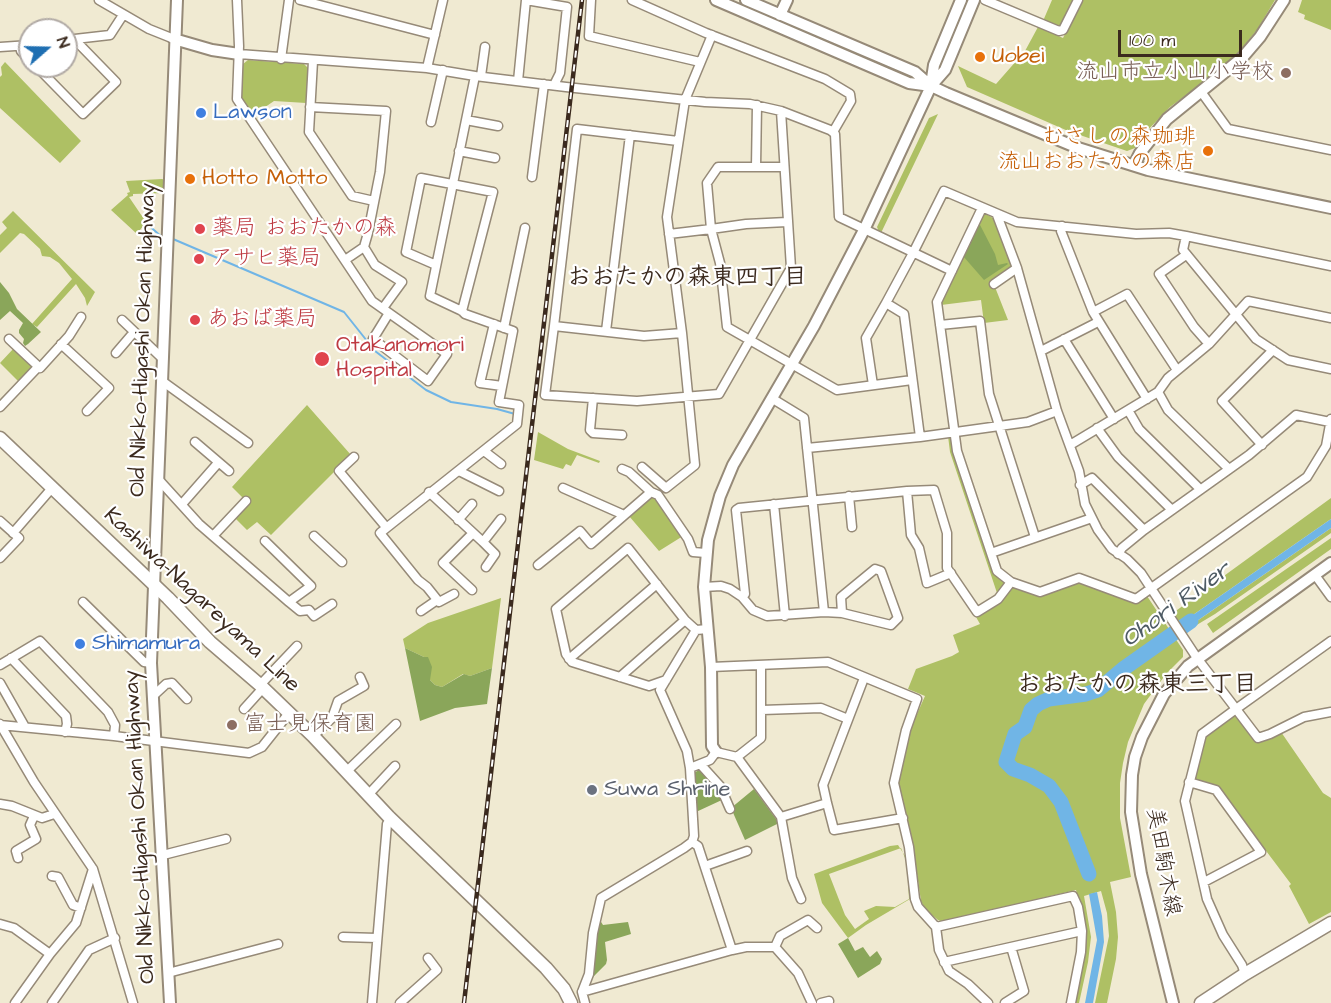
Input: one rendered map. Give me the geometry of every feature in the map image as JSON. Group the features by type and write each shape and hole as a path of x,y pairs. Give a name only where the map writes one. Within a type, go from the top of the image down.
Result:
{"main road":[{"name":"Kashiwa-Nagareyama Line","path":"0,438 154,585 210,642 261,686 313,736 391,819 546,968 564,989 571,1003"},
{"path":"1201,1003 1331,923"}],"street":[{"path":"99,0 149,29 212,50 281,59 426,68 685,100 757,105 781,111 833,132 839,217 952,271"},
{"name":"Old Nikko-Higashi Okan Highway","path":"170,1003 151,663 177,0"},
{"path":"237,0 239,54 237,99 372,301 386,311 447,354 428,381 373,339 386,311 402,282 375,265 364,247"},
{"path":"281,59 289,0"},
{"path":"300,0 435,35"},
{"path":"426,68 443,0"},
{"path":"518,81 526,0 567,8 560,74 554,85"},
{"path":"591,0 589,36 700,62"},
{"path":"632,0 712,35 825,79 850,94 851,100 833,132"},
{"path":"716,0 909,83 931,86 1078,148 1148,170 1331,208"},
{"path":"746,0 915,72 931,86"},
{"path":"780,15 787,0"},
{"path":"931,86 934,65 961,0"},
{"path":"801,899 792,878 781,817 737,757 716,752 712,746 711,668 704,587 706,553 715,510 726,481 792,365 864,230 931,86 945,70 974,0"},
{"path":"985,0 1059,31 1063,30 1078,0"},
{"path":"1134,165 1140,153 1176,111 1202,93 1242,58 1260,37 1284,0"},
{"path":"78,39 110,35 123,15"},
{"path":"538,566 580,531 591,544 624,515 654,493 666,488 695,465 682,333 667,217 685,100 712,35"},
{"path":"48,78 82,114 116,82 78,43"},
{"path":"0,47 18,46"},
{"path":"437,600 380,532 517,424 519,405 499,402 513,331 465,315 462,311 430,296 459,151 485,46"},
{"path":"313,60 309,132 352,196 374,201"},
{"path":"431,122 443,70"},
{"path":"532,177 544,84"},
{"path":"1202,93 1228,129 1331,150"},
{"path":"756,167 757,105"},
{"path":"310,107 386,111 380,172 364,247 345,260"},
{"path":"678,141 578,129 545,395 637,401 719,394 791,268 781,111"},
{"path":"466,120 498,126"},
{"path":"606,332 630,135"},
{"path":"459,151 495,158"},
{"path":"783,167 718,167 707,183 711,230 720,263 726,327 837,390 912,380"},
{"path":"436,266 406,252 420,178 493,192 462,311"},
{"path":"873,385 866,338 914,253 944,191 1017,222 1136,234 1169,233 1331,266"},
{"path":"982,208 937,302 957,450 997,571 1011,582 1040,592 1079,578 1136,599 1307,477 1326,446 1331,420 1296,415 1262,445 1144,530 1118,554"},
{"path":"997,215 1017,268 1057,411 1078,471 1085,504 1112,549 1141,573 1197,658 1257,738 1304,717 1330,714"},
{"path":"669,234 746,224 787,222"},
{"path":"1062,226 1061,231 1093,312 1147,399"},
{"path":"504,328 525,228"},
{"path":"1186,236 1183,250 1186,255 1256,339 1288,360 1331,369"},
{"path":"1186,255 1159,274 1194,327 1209,344"},
{"path":"994,284 1017,268"},
{"path":"1093,312 1128,294 1176,370"},
{"path":"1070,445 1158,392 1176,370 1209,344 1248,301 1331,318"},
{"path":"886,303 904,314 920,437"},
{"path":"0,407 38,367 40,368 81,317"},
{"path":"122,320 163,359"},
{"path":"940,325 980,321 989,394 1035,537"},
{"path":"1041,351 1098,322"},
{"path":"494,324 480,383 502,387"},
{"path":"554,326 644,336 682,333"},
{"path":"116,352 134,332"},
{"path":"9,339 38,367"},
{"path":"1064,339 1114,418"},
{"path":"61,344 109,388 87,411"},
{"path":"1262,445 1222,401 1273,350"},
{"path":"162,381 249,443"},
{"path":"1158,392 1168,410 1229,469"},
{"path":"593,398 590,430 593,433 622,435"},
{"path":"773,399 804,418 824,612"},
{"path":"1128,410 1139,429 1200,489"},
{"path":"807,448 954,433 1028,422 1057,411"},
{"path":"1097,429 1119,457 1171,509"},
{"path":"195,442 229,471"},
{"path":"484,451 501,464"},
{"path":"354,457 339,471 386,527"},
{"path":"182,504 218,463"},
{"path":"642,467 666,488"},
{"path":"622,470 629,472 654,493 681,528 693,552 706,553"},
{"path":"459,471 499,491"},
{"path":"1080,485 1092,478 1144,530"},
{"path":"159,480 199,524 300,611 309,610 314,616 332,604"},
{"path":"13,533 52,488"},
{"path":"563,488 624,515"},
{"path":"742,597 745,594 736,510 739,508 907,490 934,490 947,533 947,568 977,612 998,599 1011,582"},
{"path":"907,490 911,535 919,549 927,583 951,573"},
{"path":"429,492 495,554 486,567"},
{"path":"849,496 852,527"},
{"path":"213,536 246,501"},
{"path":"458,520 472,504"},
{"path":"774,504 785,616"},
{"path":"991,553 1092,518"},
{"path":"483,542 501,519"},
{"path":"0,521 19,538 0,558"},
{"path":"472,590 443,563 473,533"},
{"path":"314,536 342,561"},
{"path":"265,541 311,586 289,602"},
{"path":"666,680 649,686 572,662 566,654 556,609 628,548 685,621 696,630 708,629"},
{"name":"美田駒木線","path":"1173,1003 1141,874 1131,812 1135,757 1147,724 1164,694 1179,675 1197,658 1331,563"},
{"path":"704,587 721,586 730,589 757,612 767,616 842,613 891,625 898,618 880,571 875,568 841,597 842,613"},
{"path":"1315,575 1331,597"},
{"path":"569,659 657,584"},
{"path":"421,611 437,600 439,602 454,594"},
{"path":"83,602 144,662 151,663"},
{"path":"620,677 685,621"},
{"path":"585,1003 582,992 589,974 593,933 601,898 692,842 694,836 687,751 660,690 696,630"},
{"path":"0,665 40,641 108,712 115,725 114,736"},
{"path":"1245,974 1242,964 1223,935 1208,899 1185,801 1189,782 1202,734 1331,641"},
{"path":"244,709 297,646"},
{"path":"11,658 66,716 65,732"},
{"path":"711,668 828,663 918,699 906,730 894,783 909,847 915,899 918,907 936,927 939,950 949,971 968,984 988,1003"},
{"path":"737,757 761,738 761,665"},
{"path":"313,736 332,718 338,701 364,686 360,677"},
{"path":"864,678 823,785 834,830 903,818"},
{"path":"0,683 25,727"},
{"path":"153,696 166,684 172,683 187,699"},
{"path":"762,710 821,708 848,718"},
{"path":"0,725 114,736 249,753 262,747 289,713"},
{"path":"346,772 396,724"},
{"path":"0,725 54,814 93,869 133,1003"},
{"path":"690,768 710,760 716,752"},
{"path":"701,765 720,786 730,809"},
{"path":"368,795 395,766"},
{"path":"1189,782 1216,790 1261,852 1204,882"},
{"path":"781,817 827,803"},
{"path":"0,804 12,806 42,818 54,814"},
{"path":"18,858 16,851 36,839 30,825 33,816"},
{"path":"372,1003 387,824 391,819"},
{"path":"163,855 226,838"},
{"path":"692,842 698,846 732,950"},
{"path":"705,866 747,851"},
{"path":"15,1003 50,954 76,923 93,869"},
{"path":"52,876 58,877 73,905 81,908"},
{"path":"936,927 1073,896 1076,900 1082,931 1081,952 1071,1003"},
{"path":"775,947 780,936 808,920 817,928"},
{"path":"0,924 14,928 50,954"},
{"path":"944,962 1082,931"},
{"path":"343,937 377,938"},
{"path":"52,1003 89,950 115,938"},
{"path":"168,973 278,944"},
{"path":"582,992 732,950 746,947 775,947 798,974 812,1003"},
{"path":"1005,1003 1024,991 1011,947"},
{"path":"400,1003 437,970 428,958"}],"green space":[{"path":"1052,0 1073,0 1061,25 1056,27 1043,21"},
{"path":"1082,0 1275,0 1257,30 1237,54 1211,77 1170,107 1145,133 1135,148 1127,151 1068,131 967,87 958,66 996,84 1025,51 1038,27 1063,38"},
{"path":"1302,0 1331,0 1331,30 1304,19 1305,15 1298,12"},
{"path":"248,60 304,64 308,68 306,103 274,101 252,116 241,96 243,64"},
{"path":"5,62 81,141 60,163 0,108 1,67"},
{"path":"938,114 881,233 877,227 929,118"},
{"path":"165,180 164,193 133,194 129,197 146,222 137,234 111,210 130,192 126,181"},
{"path":"13,211 95,292 87,306 76,284 37,327 32,324 72,279 59,263 50,257 42,256 40,249 24,234 20,233 0,253 0,235 7,228 2,222"},
{"path":"986,214 993,218 1006,241 1014,265 1013,269 993,282 1008,320 984,323 981,300 941,305 982,215"},
{"path":"979,223 995,254 998,265 1008,264 984,280 963,256"},
{"path":"0,282 17,309 41,332 25,346 24,339 19,333 23,323 10,311 0,320"},
{"path":"14,348 32,365 32,369 19,382 0,363"},
{"path":"307,405 351,455 271,535 257,522 247,530 235,518 248,503 232,487"},
{"path":"538,432 568,449 600,461 599,463 577,455 571,466 566,464 563,469 534,460"},
{"path":"948,436 951,438 953,451 993,573 1004,581 1004,585 997,593 950,452"},
{"path":"651,497 656,499 683,536 659,551 629,516"},
{"path":"1331,498 1331,519 1180,624 1173,613"},
{"path":"1331,528 1331,533 1215,614 1185,632 1184,630"},
{"path":"1331,538 1331,549 1213,633 1207,624"},
{"path":"1079,582 1137,603 1147,596 1183,650 1183,657 1166,674 1144,704 1128,742 1123,763 1120,783 1120,818 1131,877 1110,882 1118,937 1107,1003 1095,1003 1109,936 1107,913 1101,891 1084,896 1091,937 1079,1003 1075,1003 1086,939 1084,919 1076,890 943,922 938,920 925,909 921,901 913,847 898,785 909,732 925,696 908,689 916,669 959,652 953,635 980,624 976,617 1002,600 1011,588 1015,587 1040,596"},
{"path":"501,598 492,668 470,676 463,674 442,687 435,685 430,680 424,657 405,648 403,639 428,623"},
{"path":"405,648 428,657 432,667 430,680 442,687 464,674 470,676 492,668 487,704 455,708 420,721"},
{"path":"1236,716 1256,742 1281,732 1323,793 1331,798 1331,912 1309,924 1289,886 1291,884 1218,787 1195,780 1204,738"},
{"path":"699,770 717,788 724,799 696,812 694,773"},
{"path":"754,789 779,823 745,840 731,808"},
{"path":"898,845 900,848 829,874 845,915 855,929 869,919 864,911 876,906 895,907 909,899 907,863 903,852 907,859 910,899 848,938 822,903 814,874"},
{"path":"598,917 603,925 628,922 631,934 605,942 606,964 591,979 592,933"},
{"path":"848,938 855,951 863,947 870,957 877,951 882,959 880,964 858,978 838,944"}],"water":[{"path":"1331,519 1331,528 1184,630 1180,624"},
{"path":"1170,631 1175,637 1141,661 1127,661"},
{"path":"1097,892 1104,942 1093,1003 1085,1003 1097,940 1089,894"}],"waterway":[{"path":"146,223 163,238"},
{"path":"173,239 344,312 375,351 426,390 451,402 515,414"},
{"name":"Ohori River","path":"1089,874 1061,802 1049,786 1030,775 1013,769 1006,762 1015,734 1025,727 1031,710 1038,704 1049,699 1098,690 1123,669 1191,621"}],"railway":[{"path":"464,1003 582,0"}],"place":[{"name":"Uobei","path":"980,57"},
{"name":"流山市立小山小学校","path":"1286,73"},
{"name":"Lawson","path":"201,113"},
{"name":"むさしの森珈琲 流山おおたかの森店","path":"1208,151"},
{"name":"Hotto Motto","path":"190,179"},
{"name":"薬局 おおたかの森","path":"200,229"},
{"name":"アサヒ薬局","path":"199,259"},
{"name":"あおば薬局","path":"195,320"},
{"name":"Otakanomori Hospital","path":"322,359"},
{"name":"Shimamura","path":"80,644"},
{"name":"富士見保育園","path":"232,725"},
{"name":"Suwa Shrine","path":"592,790"}],"district":[{"name":"おおたかの森東四丁目","path":"687,279"},
{"name":"おおたかの森東三丁目","path":"1137,686"}]}
